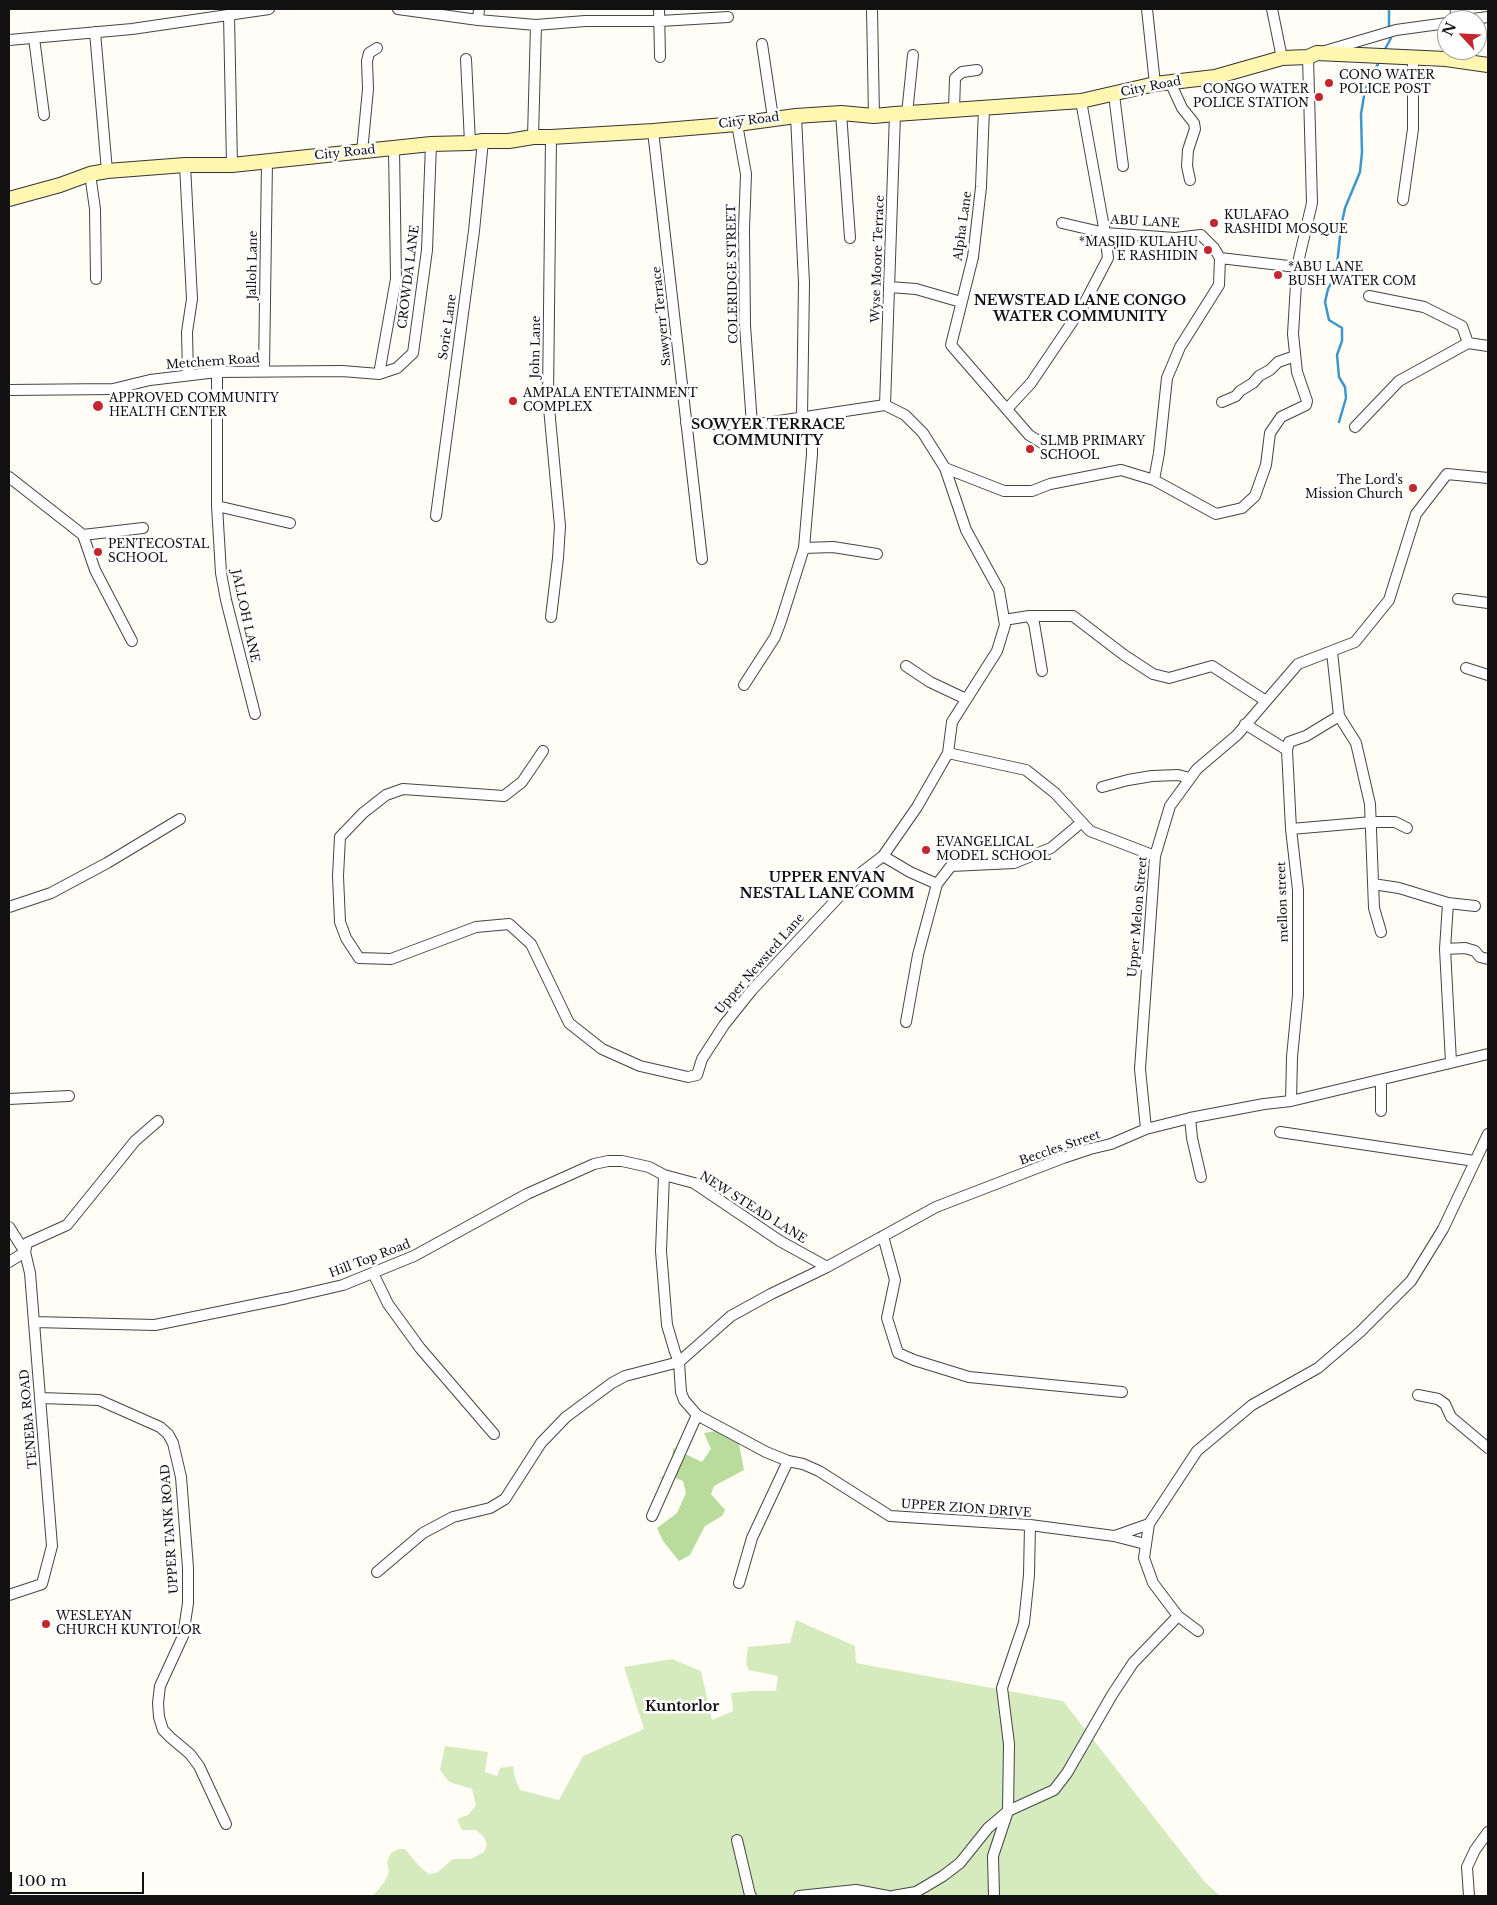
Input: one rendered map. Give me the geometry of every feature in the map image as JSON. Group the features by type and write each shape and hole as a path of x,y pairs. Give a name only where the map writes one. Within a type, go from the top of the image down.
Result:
{"main road":[{"name":"City Road","path":"9,199 60,185 90,174 107,171 185,165 232,165 431,144 509,141 533,137 653,131 738,124 796,116 841,114 874,116 1081,101 1114,95 1155,84 1214,77 1282,58 1312,55 1413,57 1488,65"}],"street":[{"path":"9,40 132,29 269,9"},
{"path":"398,9 478,20 536,25 585,21 660,21 728,17"},
{"path":"478,20 479,9"},
{"path":"659,9 660,57"},
{"path":"872,9 874,116"},
{"path":"1147,9 1155,84"},
{"path":"1272,9 1282,58"},
{"path":"229,15 232,165"},
{"path":"945,468 1004,491 1032,491 1050,484 1121,470 1154,480 1216,514 1242,508 1255,496 1266,464 1270,433 1281,417 1306,405 1307,401 1297,372 1293,334 1297,268 1312,203 1312,55 1396,30 1437,24"},
{"path":"533,137 536,25"},
{"path":"95,32 107,171"},
{"path":"34,38 44,114"},
{"path":"762,44 774,118"},
{"path":"362,152 368,89 367,61 369,53 377,48"},
{"name":"Wyse Moore Terrace","path":"885,405 889,287 901,114 913,55"},
{"path":"1404,200 1413,129 1413,57"},
{"name":"Sorie Lane","path":"436,516 474,231 477,142 466,60"},
{"path":"954,110 955,78 957,74 977,70"},
{"path":"1170,82 1182,108 1194,123 1195,129 1188,150 1187,166 1190,180"},
{"path":"1114,95 1123,166"},
{"path":"1058,453 1029,435 1007,408 1031,383 1083,306 1108,258 1081,101"},
{"name":"Alpha Lane","path":"984,108 980,196 973,256 951,346 1007,408"},
{"path":"841,114 850,238"},
{"path":"744,685 775,637 804,548 812,454 807,416 804,283 796,116"},
{"name":"COLERIDGE STREET","path":"738,124 746,174 744,229 745,325 752,425"},
{"name":"Sawyerr Terrace","path":"653,131 702,559"},
{"name":"John Lane","path":"551,137 548,397 560,526 551,616"},
{"name":"CROWDA LANE","path":"379,374 397,368 413,353 427,250 431,144"},
{"path":"379,374 396,279 394,148"},
{"name":"Jalloh Lane","path":"264,370 267,161"},
{"path":"185,165 192,299 187,332 188,375"},
{"path":"90,174 95,210 96,279"},
{"name":"ABU LANE","path":"1062,223 1105,233 1175,238 1201,235 1214,248 1220,258"},
{"path":"1154,480 1159,453 1167,378 1180,347 1219,285 1220,258 1297,268"},
{"path":"889,287 916,289 961,302"},
{"path":"1369,296 1424,307 1462,326 1468,343"},
{"path":"1355,427 1399,381 1468,343 1488,346"},
{"path":"1222,402 1236,396 1278,362 1295,356"},
{"name":"Metchem Road","path":"9,390 113,389 150,380 217,372 342,370 379,374"},
{"name":"JALLOH LANE","path":"217,372 217,506 223,582 254,714"},
{"path":"686,423 752,425 885,405"},
{"name":"Upper Newsted Lane","path":"544,751 522,782 504,796 403,789 386,795 363,813 340,837 338,876 340,922 346,938 359,958 391,959 476,926 509,924 531,944 569,1024 602,1049 640,1066 688,1077 698,1075 702,1060 724,1025 752,990 862,872 883,856 917,807 948,753 952,722 997,651 1005,625 999,590 966,530 945,468 924,433 905,415 885,405"},
{"name":"Upper Melon Street","path":"1146,1129 1140,1069 1155,856 1170,806 1197,770 1237,734 1298,664 1355,642 1389,600 1416,514 1447,474 1488,478"},
{"path":"9,477 83,535 95,570 132,640"},
{"path":"217,506 290,523"},
{"path":"83,535 143,528"},
{"path":"804,548 833,547 877,554"},
{"path":"1458,599 1488,603"},
{"path":"1029,616 1034,623 1042,671"},
{"path":"1004,620 1029,616 1073,616 1153,674 1169,678 1212,666 1266,700"},
{"path":"1332,652 1339,716 1356,743 1370,804 1374,908 1381,932"},
{"path":"906,666 930,682 966,699"},
{"path":"1466,668 1488,675"},
{"path":"1245,724 1287,750 1289,742 1306,736 1339,716"},
{"name":"mellon street","path":"1287,750 1291,829 1298,890 1298,995 1292,1057 1291,1101"},
{"path":"948,753 1026,770 1055,793 1090,831 1155,856"},
{"path":"1102,788 1128,780 1152,776 1178,775 1190,778"},
{"path":"9,906 51,893 108,863 180,819"},
{"path":"906,1022 918,955 937,884 951,866 1014,863 1051,848 1082,822"},
{"path":"1291,829 1372,822 1395,822 1407,828"},
{"path":"883,856 910,872 937,884"},
{"path":"1373,884 1399,888 1448,903 1475,906"},
{"path":"1448,903 1445,948 1452,1062"},
{"path":"1445,948 1465,948 1475,951 1480,957 1488,959"},
{"name":"Beccles Street","path":"679,1362 731,1316 771,1294 827,1267 936,1207 1063,1158 1111,1144 1146,1129 1190,1118 1264,1104 1291,1101 1488,1054"},
{"path":"1381,1081 1381,1111"},
{"path":"9,1098 69,1096"},
{"path":"1190,1118 1192,1138 1201,1177"},
{"path":"9,1262 25,1252 27,1243 66,1224 135,1141 158,1121"},
{"path":"1280,1132 1475,1161"},
{"path":"1198,1631 1178,1616 1153,1583 1144,1558 1149,1524 1197,1451 1252,1405 1318,1368 1360,1332 1410,1281 1443,1229 1488,1134"},
{"name":"Hill Top Road","path":"34,1322 155,1325 336,1287 414,1256 527,1194 594,1164 622,1161 649,1167 664,1175"},
{"name":"NEW STEAD LANE","path":"664,1175 694,1183 780,1241 827,1267"},
{"name":"UPPER ZION DRIVE","path":"664,1175 661,1224 662,1269 667,1325 679,1362 681,1392 684,1400 697,1415 766,1452 819,1470 890,1516 1030,1525 1114,1536 1145,1544"},
{"path":"9,1227 25,1252"},
{"path":"883,1236 895,1280 887,1318 898,1352 914,1360 969,1377 1122,1392"},
{"name":"TENEBA ROAD","path":"9,1595 42,1584 52,1546 30,1273 25,1252"},
{"path":"373,1273 388,1304 420,1348 494,1434"},
{"path":"377,1572 423,1533 453,1517 490,1508 505,1499 541,1443 566,1417 612,1383 625,1376 679,1362"},
{"path":"1418,1395 1438,1399 1444,1404 1451,1417 1488,1448"},
{"name":"UPPER TANK ROAD","path":"40,1398 99,1400 160,1427 168,1434 173,1443 182,1476 188,1568 188,1603 183,1636 160,1686 158,1703 164,1730 170,1738 190,1754 199,1766 226,1824"},
{"path":"652,1516 697,1415"},
{"path":"739,1582 752,1538 788,1461"},
{"path":"1114,1536 1149,1524"},
{"path":"994,1896 993,1856 1008,1812 1009,1744 1002,1688 1024,1623 1029,1575 1030,1525"},
{"path":"893,1896 916,1892 944,1876 960,1863 988,1828 1008,1812 1054,1790 1067,1773 1112,1695 1133,1663 1178,1616"},
{"path":"1469,1896 1468,1867 1474,1850 1488,1832"},
{"path":"736,1840 751,1896"},
{"path":"799,1896 856,1890 888,1896"}],"green space":[{"path":"715,1431 739,1444 744,1470 714,1486 711,1494 725,1510 722,1516 705,1526 690,1555 679,1561 663,1541 657,1528 677,1513 686,1493 683,1481 673,1477 658,1479 667,1474 672,1462 673,1448 702,1462 711,1449 704,1433"},
{"path":"796,1620 855,1646 856,1663 1063,1701 1204,1881 1220,1896 373,1896 385,1881 389,1872 387,1862 391,1853 398,1849 405,1849 420,1867 429,1874 437,1873 453,1859 471,1859 484,1852 487,1844 483,1836 476,1830 462,1830 457,1819 468,1815 476,1805 472,1789 449,1782 440,1770 445,1746 488,1752 485,1772 497,1776 500,1768 513,1766 520,1790 559,1800 583,1756 644,1729 624,1667 672,1659 701,1671 712,1720 733,1711 731,1693 776,1691 778,1676 749,1670 746,1664 748,1647 790,1643"}],"waterway":[{"path":"1389,9 1389,27"},
{"path":"1384,51 1391,38"},
{"path":"1339,422 1346,398 1345,387 1339,377 1337,355 1342,341 1342,328 1329,320 1325,302 1328,289 1336,274 1345,208 1360,172 1362,152 1361,114 1364,96 1368,81 1378,64"}],"place":[{"name":"CONO WATER POLICE POST","path":"1329,83"},
{"name":"CONGO WATER POLICE STATION","path":"1319,97"},
{"name":"KULAFAO RASHIDI MOSQUE","path":"1214,223"},
{"name":"*MASJID KULAHU E RASHIDIN","path":"1208,250"},
{"name":"*ABU LANE BUSH WATER COM","path":"1278,275"},
{"name":"AMPALA ENTETAINMENT COMPLEX","path":"513,401"},
{"name":"APPROVED COMMUNITY HEALTH CENTER","path":"98,406"},
{"name":"SLMB PRIMARY SCHOOL","path":"1030,449"},
{"name":"The Lord's Mission Church","path":"1413,488"},
{"name":"PENTECOSTAL SCHOOL","path":"98,552"},
{"name":"EVANGELICAL MODEL SCHOOL","path":"926,850"},
{"name":"WESLEYAN CHURCH KUNTOLOR","path":"46,1624"}],"district":[{"name":"NEWSTEAD LANE CONGO WATER COMMUNITY","path":"1080,310"},
{"name":"SOWYER TERRACE COMMUNITY","path":"768,434"},
{"name":"UPPER ENVAN NESTAL LANE COMM","path":"827,886"},
{"name":"Kuntorlor","path":"682,1707"}]}
